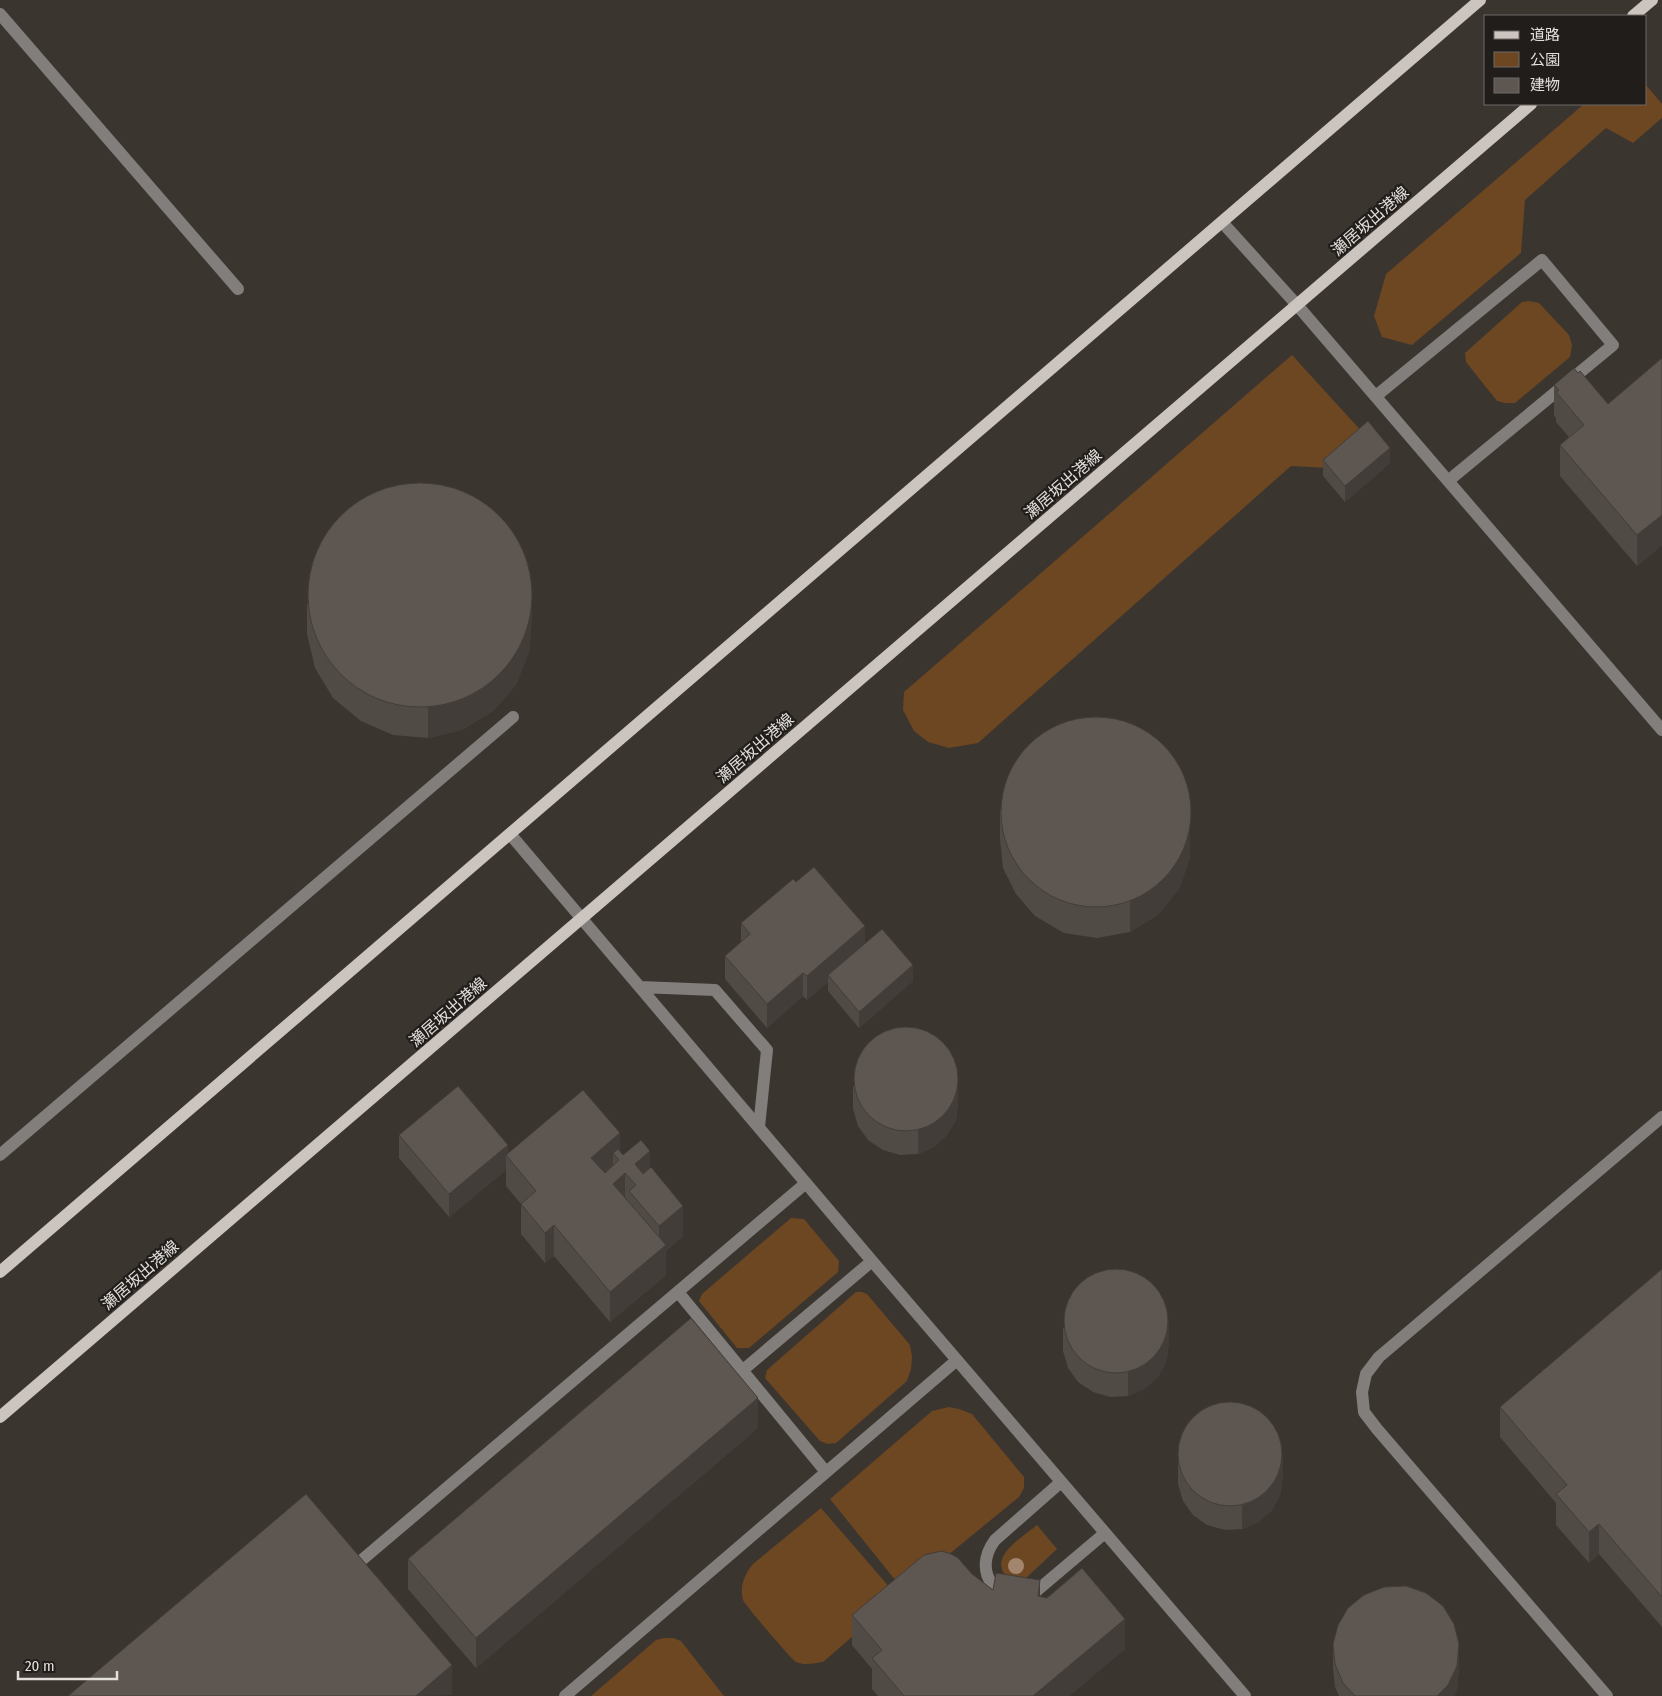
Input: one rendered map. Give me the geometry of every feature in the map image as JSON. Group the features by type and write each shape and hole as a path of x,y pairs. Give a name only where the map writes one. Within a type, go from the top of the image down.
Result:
{"main road":[{"path":"0,1272 1480,0"},
{"path":"1634,15 1652,0"},
{"name":"瀬居坂出港線","path":"0,1416 1530,105"}],"lane":[{"path":"0,14 238,289"},
{"path":"1222,222 1297,304 1662,730"},
{"path":"1376,396 1542,260 1613,345 1448,481"},
{"path":"0,1155 513,716"},
{"path":"510,834 872,1261 1245,1696"},
{"path":"640,987 714,990 767,1050 759,1127"},
{"path":"1607,1696 1377,1429 1364,1412 1362,1392 1366,1374 1379,1357 1662,1117"},
{"path":"363,1559 806,1183"},
{"path":"743,1370 872,1261"},
{"path":"678,1292 826,1472"},
{"path":"565,1696 957,1360"},
{"path":"1061,1482 995,1540 988,1549 985,1564 986,1571 994,1586 1011,1596 1020,1597 1034,1593 1105,1533"}],"green space":[{"path":"1647,86 1662,104 1662,118 1633,143 1606,128 1525,200 1521,253 1412,345 1382,337 1374,316 1386,274 1583,105 1647,105"},
{"path":"1522,302 1539,303 1569,335 1572,345 1570,357 1515,403 1497,401 1466,362 1465,353"},
{"path":"1292,355 1365,435 1329,468 1291,466 978,743 949,748 928,742 914,731 903,710 904,692"},
{"path":"791,1218 804,1219 839,1261 838,1272 749,1348 737,1348 699,1301 702,1294"},
{"path":"856,1292 867,1294 910,1345 911,1369 907,1381 836,1443 828,1444 820,1441 765,1378 767,1370"},
{"path":"949,1407 972,1414 1024,1477 1024,1488 1019,1497 904,1591 830,1499 932,1411"},
{"path":"821,1508 898,1597 823,1662 803,1664 793,1659 746,1604 743,1600 742,1585 745,1576 753,1564"},
{"path":"1037,1525 1057,1549 1025,1579 1005,1575 1001,1568 1005,1554 1010,1547"},
{"path":"673,1638 681,1641 724,1696 591,1696 656,1640"}],"building":[{"path":"1662,358 1662,515 1637,535 1560,445 1584,425 1556,392 1559,390 1554,385 1574,368 1578,373 1580,371 1608,404"},
{"path":"1368,421 1390,448 1345,486 1323,460"},
{"path":"420,483 452,488 463,492 482,502 499,516 513,533 523,552 527,563 532,595 527,627 523,638 513,657 499,674 482,688 463,698 452,702 420,707 388,702 377,698 358,688 341,674 327,657 317,638 313,627 308,595 313,563 317,552 327,533 341,516 358,502 377,492 388,488"},
{"path":"1096,717 1132,724 1149,733 1163,745 1175,759 1184,776 1191,812 1184,848 1175,865 1163,879 1149,891 1132,900 1096,907 1060,900 1043,891 1029,879 1017,865 1008,848 1001,812 1008,776 1017,759 1029,745 1043,733 1060,724"},
{"path":"814,867 865,926 807,976 803,973 767,1004 725,956 750,934 741,923 793,879 796,882"},
{"path":"882,929 913,965 859,1012 828,975"},
{"path":"906,1027 926,1031 943,1042 954,1059 958,1079 954,1099 943,1116 926,1127 906,1131 886,1127 869,1116 858,1099 854,1079 858,1059 869,1042 886,1031"},
{"path":"458,1086 508,1145 449,1194 399,1135"},
{"path":"583,1090 620,1133 591,1158 605,1173 619,1160 613,1153 618,1149 623,1155 641,1140 650,1151 635,1164 643,1174 651,1167 683,1206 659,1226 629,1191 636,1185 625,1173 613,1184 666,1245 610,1292 554,1225 545,1233 521,1204 536,1191 506,1155"},
{"path":"1116,1269 1136,1273 1153,1284 1164,1301 1168,1321 1164,1341 1153,1358 1136,1369 1116,1373 1096,1369 1079,1358 1068,1341 1064,1321 1068,1301 1079,1284 1096,1273"},
{"path":"1662,1269 1662,1597 1599,1524 1589,1532 1556,1494 1567,1485 1500,1407"},
{"path":"691,1318 758,1398 476,1638 408,1559"},
{"path":"1230,1402 1250,1406 1267,1417 1278,1434 1282,1454 1278,1474 1267,1491 1250,1502 1230,1506 1210,1502 1193,1491 1182,1474 1178,1454 1182,1434 1193,1417 1210,1406"},
{"path":"306,1494 452,1665 416,1696 68,1696"},
{"path":"942,1551 958,1558 972,1574 993,1590 996,1573 1040,1580 1038,1596 1047,1598 1082,1568 1125,1619 1033,1696 904,1696 872,1658 882,1650 852,1615 924,1555"},
{"path":"1406,1586 1426,1593 1443,1606 1454,1624 1459,1644 1457,1666 1448,1685 1437,1696 1355,1696 1343,1683 1335,1664 1333,1644 1338,1625 1348,1608 1364,1595 1384,1587"}]}
